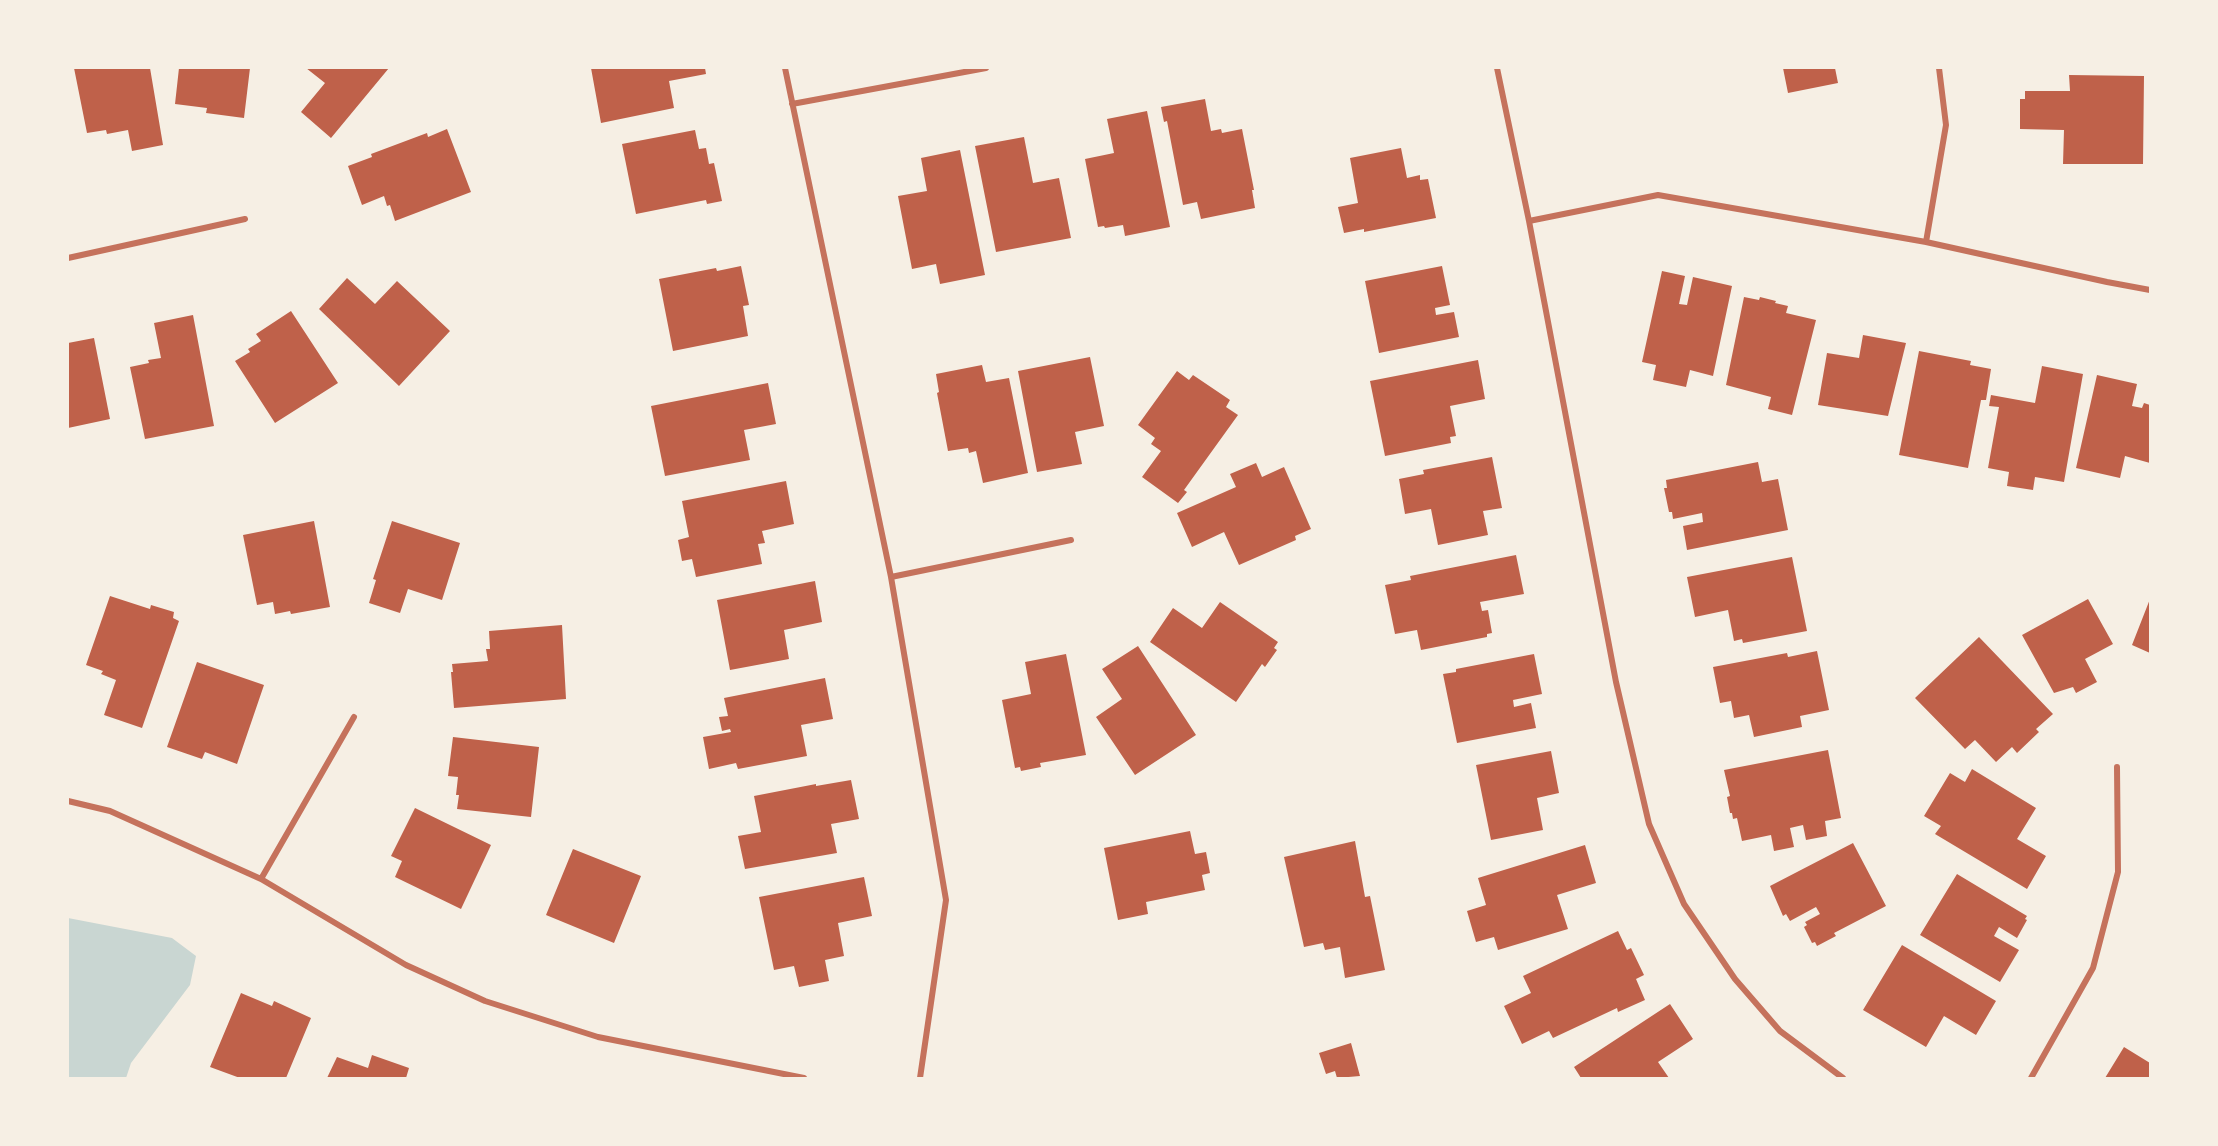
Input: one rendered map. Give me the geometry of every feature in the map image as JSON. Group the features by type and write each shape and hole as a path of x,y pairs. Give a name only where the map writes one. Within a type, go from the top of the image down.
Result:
{"street":[{"path":"785,68 891,577 946,900 920,1078"},
{"path":"792,104 986,68"},
{"path":"1497,68 1529,221 1616,682 1649,824 1684,904 1735,979 1780,1031 1843,1078"},
{"path":"1926,242 1946,125 1939,68"},
{"path":"1529,221 1658,195 1926,242 2151,290"},
{"path":"68,258 244,219"},
{"path":"891,577 1071,540"},
{"path":"261,879 354,717"},
{"path":"2031,1078 2092,968 2118,872 2117,766"},
{"path":"68,801 111,811 261,879 406,965 485,1002 598,1037 804,1078"}],"shaded area":[{"path":"68,918 172,938 196,956 190,985 131,1063 126,1078 68,1078"}],"building":[{"path":"74,68 150,68 163,145 132,151 128,130 107,134 106,130 87,133"},
{"path":"179,68 250,68 244,118 206,113 207,108 175,104"},
{"path":"306,68 389,68 331,138 301,112 325,83"},
{"path":"591,68 705,68 706,74 669,81 674,108 601,123"},
{"path":"1783,68 1835,68 1838,83 1788,93"},
{"path":"2069,75 2144,76 2143,164 2063,164 2064,130 2020,129 2020,99 2025,99 2025,91 2070,91"},
{"path":"1205,99 1211,131 1221,129 1222,133 1242,129 1254,190 1252,190 1255,208 1201,219 1197,202 1183,205 1167,121 1164,122 1161,107"},
{"path":"1147,111 1170,227 1125,236 1123,225 1098,227 1085,159 1114,153 1107,119"},
{"path":"447,129 471,192 395,221 390,205 387,206 384,196 362,205 348,166 372,157 371,154 427,133 428,137"},
{"path":"695,130 699,149 706,148 709,164 714,163 722,201 707,204 706,200 636,214 622,144"},
{"path":"1024,137 1033,183 1059,178 1071,238 996,252 975,146"},
{"path":"1401,148 1407,178 1420,175 1420,180 1428,179 1436,218 1364,232 1364,229 1344,233 1338,207 1358,203 1350,158"},
{"path":"960,150 985,275 940,284 936,264 912,269 898,196 927,191 921,158"},
{"path":"741,266 749,305 743,306 748,336 673,351 659,279 716,268 717,271"},
{"path":"1442,266 1450,305 1435,308 1436,315 1454,312 1459,337 1379,353 1365,281"},
{"path":"1662,271 1685,276 1679,304 1687,305 1693,277 1732,286 1713,376 1690,370 1686,387 1653,380 1656,365 1642,362"},
{"path":"347,278 375,304 397,281 450,331 399,386 319,309"},
{"path":"1744,297 1759,300 1760,297 1776,301 1775,303 1788,306 1786,313 1816,320 1792,415 1768,409 1771,397 1726,385"},
{"path":"291,311 338,383 275,423 235,361 250,352 248,349 261,341 256,334"},
{"path":"193,315 214,426 145,439 130,367 161,358 154,323"},
{"path":"1863,335 1906,343 1888,416 1818,405 1827,353 1859,358"},
{"path":"94,338 110,419 68,428 68,343"},
{"path":"1919,351 1971,361 1970,365 1991,369 1986,400 1981,400 1968,468 1899,455"},
{"path":"1090,357 1104,426 1075,432 1082,464 1037,472 1018,371"},
{"path":"1478,360 1485,399 1450,406 1456,436 1450,437 1451,443 1385,456 1370,381"},
{"path":"982,365 986,382 1009,378 1028,473 983,483 976,451 969,453 968,448 948,451 937,393 939,392 936,374"},
{"path":"2042,366 2083,374 2064,482 2035,477 2033,490 2007,486 2009,472 1988,468 1999,407 1989,406 1991,395 2035,403"},
{"path":"1177,371 1189,380 1193,375 1230,400 1226,407 1238,415 1184,490 1187,492 1178,503 1142,477 1161,451 1151,444 1155,438 1138,425"},
{"path":"2097,375 2137,384 2132,406 2142,408 2144,403 2150,405 2150,463 2125,456 2120,478 2076,468"},
{"path":"768,383 776,424 744,430 750,460 665,476 651,406"},
{"path":"1492,457 1502,508 1483,511 1488,535 1438,545 1431,509 1405,514 1399,479 1424,474 1423,470"},
{"path":"1758,462 1762,482 1778,479 1788,530 1687,550 1683,526 1703,522 1702,513 1673,519 1672,512 1669,512 1664,488 1667,488 1666,480"},
{"path":"1256,463 1262,477 1284,467 1311,529 1295,536 1296,540 1239,565 1224,532 1192,547 1177,513 1236,487 1230,474"},
{"path":"786,481 794,524 762,531 765,543 758,544 762,564 696,577 692,559 682,561 678,540 689,537 682,501"},
{"path":"314,521 330,607 291,614 290,611 275,614 273,602 257,605 243,535"},
{"path":"392,521 460,543 442,600 408,589 400,613 369,603 376,580 373,579"},
{"path":"1516,555 1524,594 1480,602 1482,611 1488,610 1492,633 1487,634 1487,637 1421,650 1417,630 1395,634 1385,585 1411,580 1410,576"},
{"path":"1792,557 1807,631 1743,643 1742,639 1734,641 1728,610 1695,617 1687,577"},
{"path":"815,581 822,622 784,630 789,659 730,670 717,600"},
{"path":"110,596 150,609 151,605 174,612 173,618 179,621 142,728 104,715 116,680 101,674 103,671 86,665"},
{"path":"2088,599 2113,644 2085,659 2097,682 2076,693 2073,687 2054,693 2022,635"},
{"path":"2150,599 2150,653 2132,645"},
{"path":"1220,602 1278,642 1274,648 1277,650 1265,667 1262,664 1236,702 1150,642 1173,608 1202,628"},
{"path":"562,625 566,699 454,708 452,664 488,661 486,649 490,649 489,631"},
{"path":"1979,637 2053,714 2036,729 2039,732 2017,753 2012,747 1996,762 1975,740 1965,749 1915,698"},
{"path":"1138,646 1196,735 1135,775 1096,717 1122,699 1102,669"},
{"path":"1817,651 1829,710 1800,716 1802,727 1754,737 1749,715 1734,718 1731,701 1720,703 1713,667 1787,653 1788,657"},
{"path":"1066,654 1086,755 1040,763 1041,767 1021,771 1020,767 1015,768 1002,700 1031,694 1025,662"},
{"path":"1534,654 1542,694 1513,700 1514,707 1531,703 1536,728 1457,743 1443,674 1456,672 1456,669"},
{"path":"197,662 264,685 237,764 205,752 202,759 167,747"},
{"path":"825,678 833,719 801,725 807,756 738,769 736,763 709,769 703,737 731,732 730,729 722,731 719,717 728,716 724,698"},
{"path":"453,737 539,747 531,817 457,809 458,777 448,776"},
{"path":"1828,750 1841,818 1825,821 1827,836 1806,840 1803,825 1790,828 1794,847 1774,851 1771,835 1742,841 1737,818 1733,819 1730,813 1727,797 1730,796 1724,770"},
{"path":"1551,751 1559,793 1537,798 1543,830 1491,840 1476,765"},
{"path":"1972,769 2036,808 2017,839 2046,856 2027,889 1935,834 1941,826 1924,816 1950,773 1965,782"},
{"path":"851,780 859,819 831,824 837,853 745,869 738,836 761,832 754,796"},
{"path":"415,808 491,845 461,909 395,877 402,861 391,856"},
{"path":"1190,831 1195,854 1206,852 1210,873 1202,875 1205,890 1146,902 1148,914 1118,920 1104,848"},
{"path":"1355,841 1365,897 1370,896 1385,970 1345,978 1340,947 1325,950 1323,943 1304,947 1284,857"},
{"path":"1853,843 1886,906 1834,933 1836,936 1817,946 1815,942 1812,943 1804,927 1807,925 1805,922 1820,914 1816,907 1790,921 1786,914 1783,916 1770,886"},
{"path":"1585,845 1596,883 1557,895 1568,929 1498,950 1494,937 1476,942 1467,911 1486,905 1478,878"},
{"path":"573,849 641,876 614,943 546,915"},
{"path":"1957,874 2027,916 2017,938 1999,927 1994,936 2019,950 2000,982 1920,935"},
{"path":"864,877 872,916 838,923 844,956 825,960 829,981 799,987 794,966 774,970 759,897"},
{"path":"1618,931 1627,950 1631,948 1644,975 1636,979 1645,1000 1618,1012 1617,1008 1553,1038 1549,1031 1522,1044 1504,1006 1531,993 1523,976"},
{"path":"1902,945 1996,1001 1976,1035 1944,1016 1926,1047 1863,1010"},
{"path":"241,993 272,1006 274,1001 311,1018 286,1078 240,1078 210,1067"},
{"path":"1670,1004 1693,1039 1658,1062 1669,1078 1581,1078 1574,1067"},
{"path":"1351,1043 1360,1076 1337,1078 1335,1071 1326,1074 1319,1053"},
{"path":"2124,1047 2150,1063 2150,1078 2105,1078"},
{"path":"372,1055 409,1068 406,1078 327,1078 337,1057 368,1068"}]}
